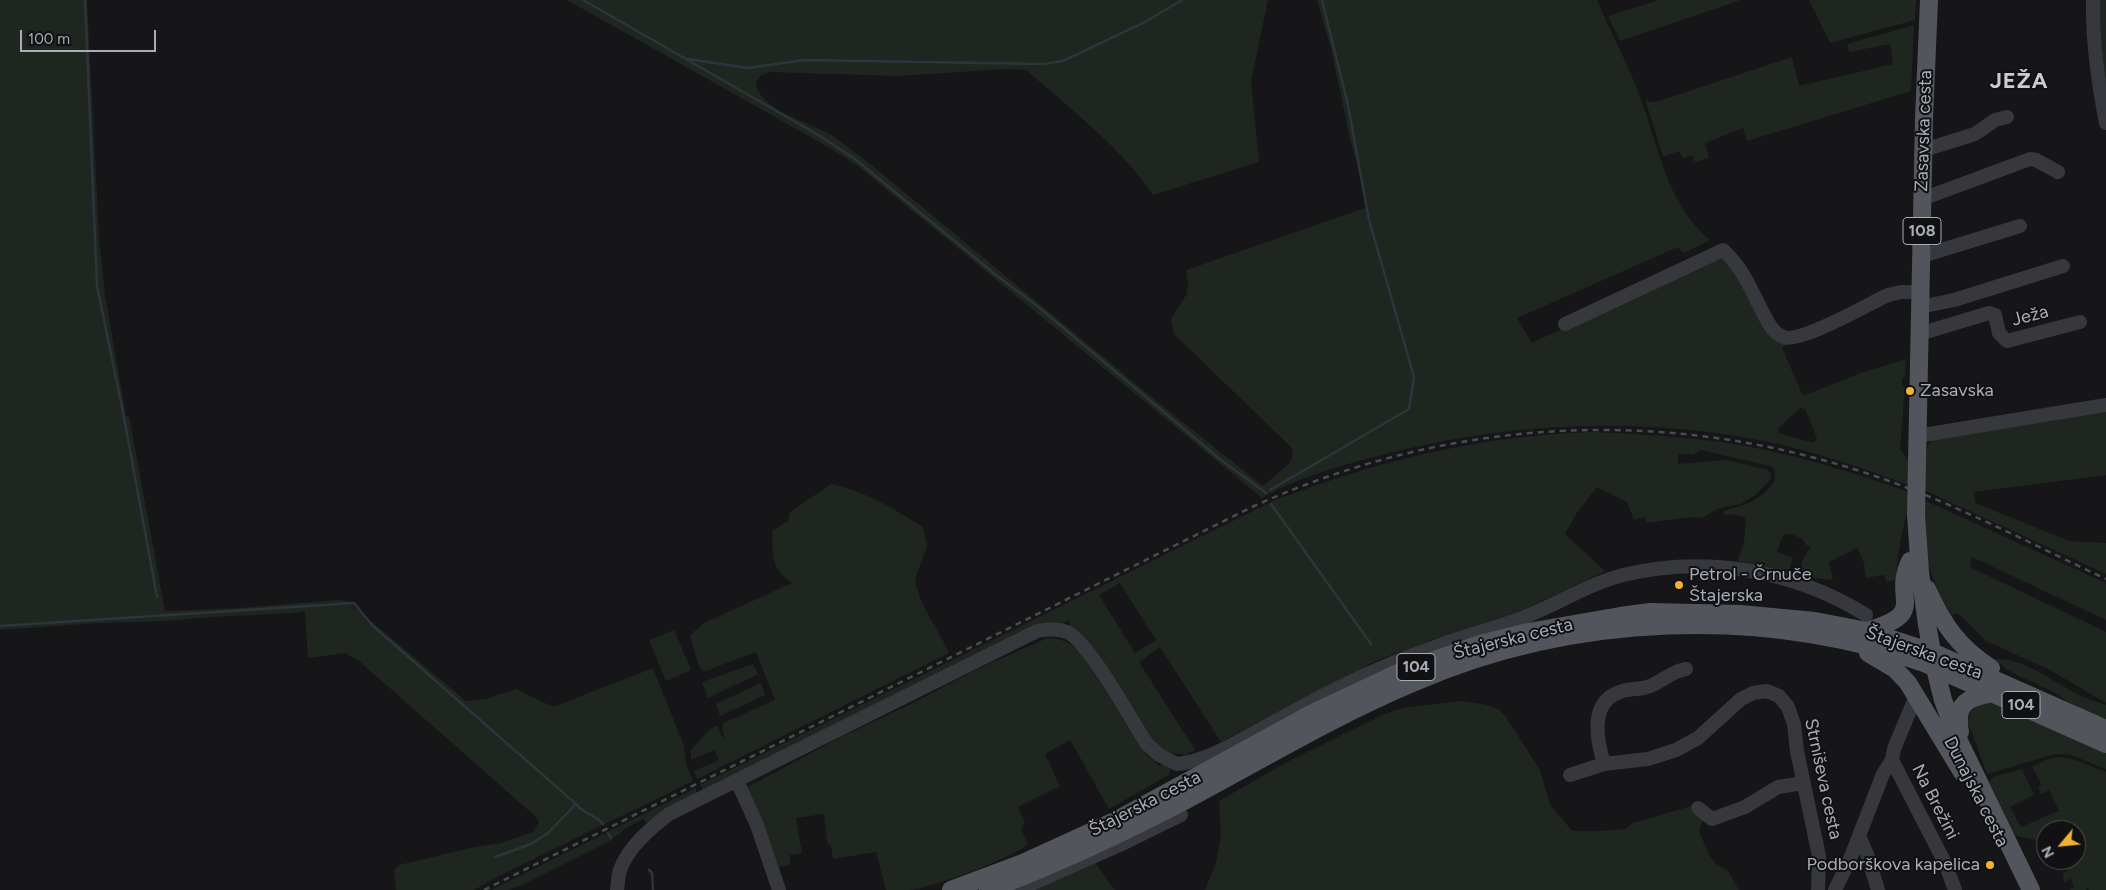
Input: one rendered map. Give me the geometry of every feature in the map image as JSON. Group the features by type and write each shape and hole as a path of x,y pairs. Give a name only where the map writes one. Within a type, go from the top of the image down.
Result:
{"main road":[{"name":"Zasavska cesta","path":"1928,657 1915,567 1922,199 1929,0"},
{"path":"1867,623 1894,621 1903,612 1906,602 1904,574 1915,567 1942,619 1962,647 1974,658 2031,695"},
{"name":"Štajerska cesta","path":"951,890 1023,863 1116,820 1352,694 1398,673 1480,644 1576,623 1650,612 1765,615 1867,623 1994,693 2106,744"},
{"name":"Štajerska cesta","path":"988,890 1099,844 1358,708 1416,681 1470,662 1516,649 1576,636 1658,625 1759,628 1845,641 1896,654 1928,657 2031,695 2106,728"},
{"path":"1845,641 1883,660 1902,675 1962,772"},
{"name":"Dunajska cesta","path":"1928,657 1949,718 1963,750 2031,890"},
{"name":"Dunajska cesta","path":"1928,657 1935,704 1962,772 2026,890"},
{"path":"1963,750 1958,720 1961,708 1966,701 1974,697 1994,693"}],"street":[{"path":"2093,0 2093,38 2106,123"},
{"path":"1924,150 1975,134 1994,120 2007,116"},
{"path":"1922,199 2030,159 2036,160 2058,172"},
{"path":"1922,256 2020,226"},
{"path":"1565,324 1723,250 1733,259 1743,274 1774,331 1789,338 1808,334 1888,295 1901,292 1920,300 1954,300 2064,266"},
{"name":"Ježa","path":"1919,334 1989,313 1995,315 1999,333 2007,341 2080,322"},
{"path":"1917,436 2106,405"},
{"path":"617,890 620,869 638,841 648,830 669,814 1037,631 1051,629 1068,633 1084,645 1147,744 1159,755 1177,764 1210,757 1336,689 1393,663 1440,644 1522,618 1622,575 1675,567 1727,567 1748,570 1807,587 1852,606 1867,623"},
{"path":"1604,764 1598,744 1597,727 1600,712 1606,702 1618,692 1648,687 1675,672 1686,669"},
{"name":"Strniševa cesta","path":"1570,774 1604,764 1648,759 1676,750 1698,738 1741,699 1753,693 1767,691 1779,696 1788,707 1794,724 1796,751 1819,856 1818,890"},
{"name":"Strniševa cesta","path":"1835,890 1859,836 1883,774 1892,760 1894,749 1913,703"},
{"name":"Na Brežini","path":"1892,760 1945,863 1955,890"},
{"path":"736,781 757,825 779,890"},
{"path":"1698,808 1712,819 1745,807 1778,787 1803,783"},
{"path":"1018,890 1181,815"},
{"path":"1859,836 1867,854 1878,890"}],"shaded area":[{"path":"0,0 87,0 99,237 105,295 126,416 129,416 165,611 347,601 466,701 486,699 516,689 553,707 653,668 684,746 686,764 693,781 474,890 396,890 394,870 399,865 475,847 501,843 533,832 539,822 535,816 359,661 345,653 308,658 305,611 0,630"},
{"path":"567,0 1268,0 1251,81 1259,162 1153,195 1140,177 1110,144 1026,70 1006,69 899,76 769,72 760,76 756,82 759,92 765,100 786,114 831,135 863,158 1170,412 1263,486 1289,464 1293,456 1292,448 1174,334 1171,318 1187,294 1186,270 1368,207 1350,138 1331,49 1317,0 1597,0 1634,82 1673,191 1695,225 1710,240 1684,253 1678,247 1517,318 1532,343 1711,258 1728,257 1765,321 1793,340 1782,348 1803,396 1861,373 1906,359 1905,377 1902,378 1902,386 1905,387 1900,449 1908,460 1909,485 1819,455 1764,441 1718,433 1671,428 1578,426 1486,434 1394,452 1343,465 1310,476 1262,498 859,167 830,148","holes":["1800,408 1805,409 1817,438 1814,443 1778,433 1779,428"]},
{"path":"1659,0 1741,0 1620,41 1608,16"},
{"path":"1809,0 1916,0 1915,20 1830,43"},
{"path":"2094,0 2106,0 2106,117"},
{"path":"1914,25 1911,91 1747,141 1743,128 1705,143 1709,158 1695,162 1692,155 1683,159 1679,151 1663,157 1645,99 1650,102 1659,101 1792,57 1799,86 1893,64 1890,44 1849,52 1847,44"},
{"path":"2106,410 2106,475 1974,492 1975,503 2069,541 2106,543 2106,574 1924,490 1926,450 1931,440 1942,436 2055,421 2055,418"},
{"path":"1592,432 1721,442 1816,462 1909,492 1898,557 1897,579 1887,582 1884,575 1866,578 1864,563 1857,548 1829,562 1833,580 1803,577 1802,561 1811,548 1805,544 1803,539 1792,534 1783,537 1777,552 1793,558 1788,573 1785,574 1739,562 1744,542 1746,517 1724,515 1724,511 1747,504 1764,493 1775,480 1774,469 1770,466 1701,450 1693,455 1678,454 1678,464 1726,460 1768,470 1771,474 1770,480 1754,496 1740,504 1717,509 1702,518 1690,517 1647,523 1644,517 1634,520 1627,502 1597,487 1576,514 1565,534 1605,571 1519,612 1440,637 1378,660 1221,742 1160,647 1139,662 1195,750 1185,755 1160,751 1070,627 1070,621 1066,621 1063,625 732,777 729,776 703,790 700,785 1275,500 1353,473 1430,452 1550,434","holes":["1120,583 1156,640 1135,653 1099,595"]},
{"path":"831,484 868,496 923,527 927,546 915,579 917,589 949,653 697,779 694,771 719,760 714,750 691,760 691,750 709,730 717,725 723,739 725,739 722,729 723,723 775,700 756,652 703,672 698,664 690,635 704,623 792,583 780,573 774,561 772,531 788,521 790,512"},
{"path":"1924,500 2106,583 2106,620 1972,557 1970,567 2106,632 2106,703 2048,669 1986,641 1961,616 1956,613 1952,615 1931,574 1926,556"},
{"path":"674,630 691,670 666,681 649,640"},
{"path":"1047,638 1067,642 1083,655 1146,754 1160,766 1163,763 1171,769 1169,775 1109,809 1070,740 1045,754 1060,786 1018,807 1025,823 1021,830 1028,844 1005,858 936,884 909,890 886,890 876,852 833,859 831,846 827,842 824,814 796,818 802,853 790,855 790,865 776,868 744,789 841,737 911,704 978,669"},
{"path":"1995,659 2017,662 2045,675 2085,698 2106,705 2106,723 2089,715 2049,690 2011,672"},
{"path":"753,664 758,674 708,698 702,682"},
{"path":"761,683 765,695 720,716 716,704"},
{"path":"1985,699 2106,751 2106,769 2071,755 2056,754 1987,774 1968,722 1971,708"},
{"path":"1462,701 1488,705 1498,709 1506,717 1540,770 1550,804 1572,831 1625,829 1633,823 1691,806 1698,810 1703,820 1699,832 1710,856 1715,863 1728,871 1739,890 1205,890 1216,863 1221,834 1219,801 1285,763 1382,715 1402,708"},
{"path":"2060,757 2073,759 2106,772 2106,890 2089,890 2087,887 2086,890 2069,890 2074,888 2071,878 2064,882 2063,874 2068,870 2086,870 2086,820 2038,820 2059,811 2049,790 2041,794 2038,788 2041,784 2032,767 2048,759"},
{"path":"2022,769 2034,795 2010,807 2021,827 2036,821 2036,840 2013,835 1989,781 1996,776"},
{"path":"696,788 696,793 648,826 643,819 622,830 608,842 520,886 507,890 491,890"},
{"path":"1095,863 1115,890 1033,890"}],"waterway":[{"path":"85,0 97,286 123,412 157,597"},
{"path":"583,0 820,136 855,159 996,275 1036,305 1221,460 1266,493"},
{"path":"688,59 748,68 804,60 1043,64 1063,61 1145,22 1182,0"},
{"path":"1270,490 1409,409 1414,377 1369,220 1348,105 1322,0"},
{"path":"1271,504 1371,644"},
{"path":"0,626 354,603 372,625 579,808 597,818 603,824"},
{"path":"495,857 531,844 548,833 576,804"},
{"path":"608,833 611,838"},
{"path":"649,870 652,873 653,890"}],"railway":[{"path":"484,890 1252,507 1324,478 1397,456 1471,440 1545,432 1621,430 1696,435 1772,448 1847,467 1913,490 1978,518 2106,579"}],"place":[{"name":"Zasavska","path":"1910,391"},
{"name":"Petrol - Črnuče Štajerska","path":"1679,585"},
{"name":"Podborškova kapelica","path":"1990,865"}],"district":[{"name":"JEŽA","path":"2019,82"}]}
